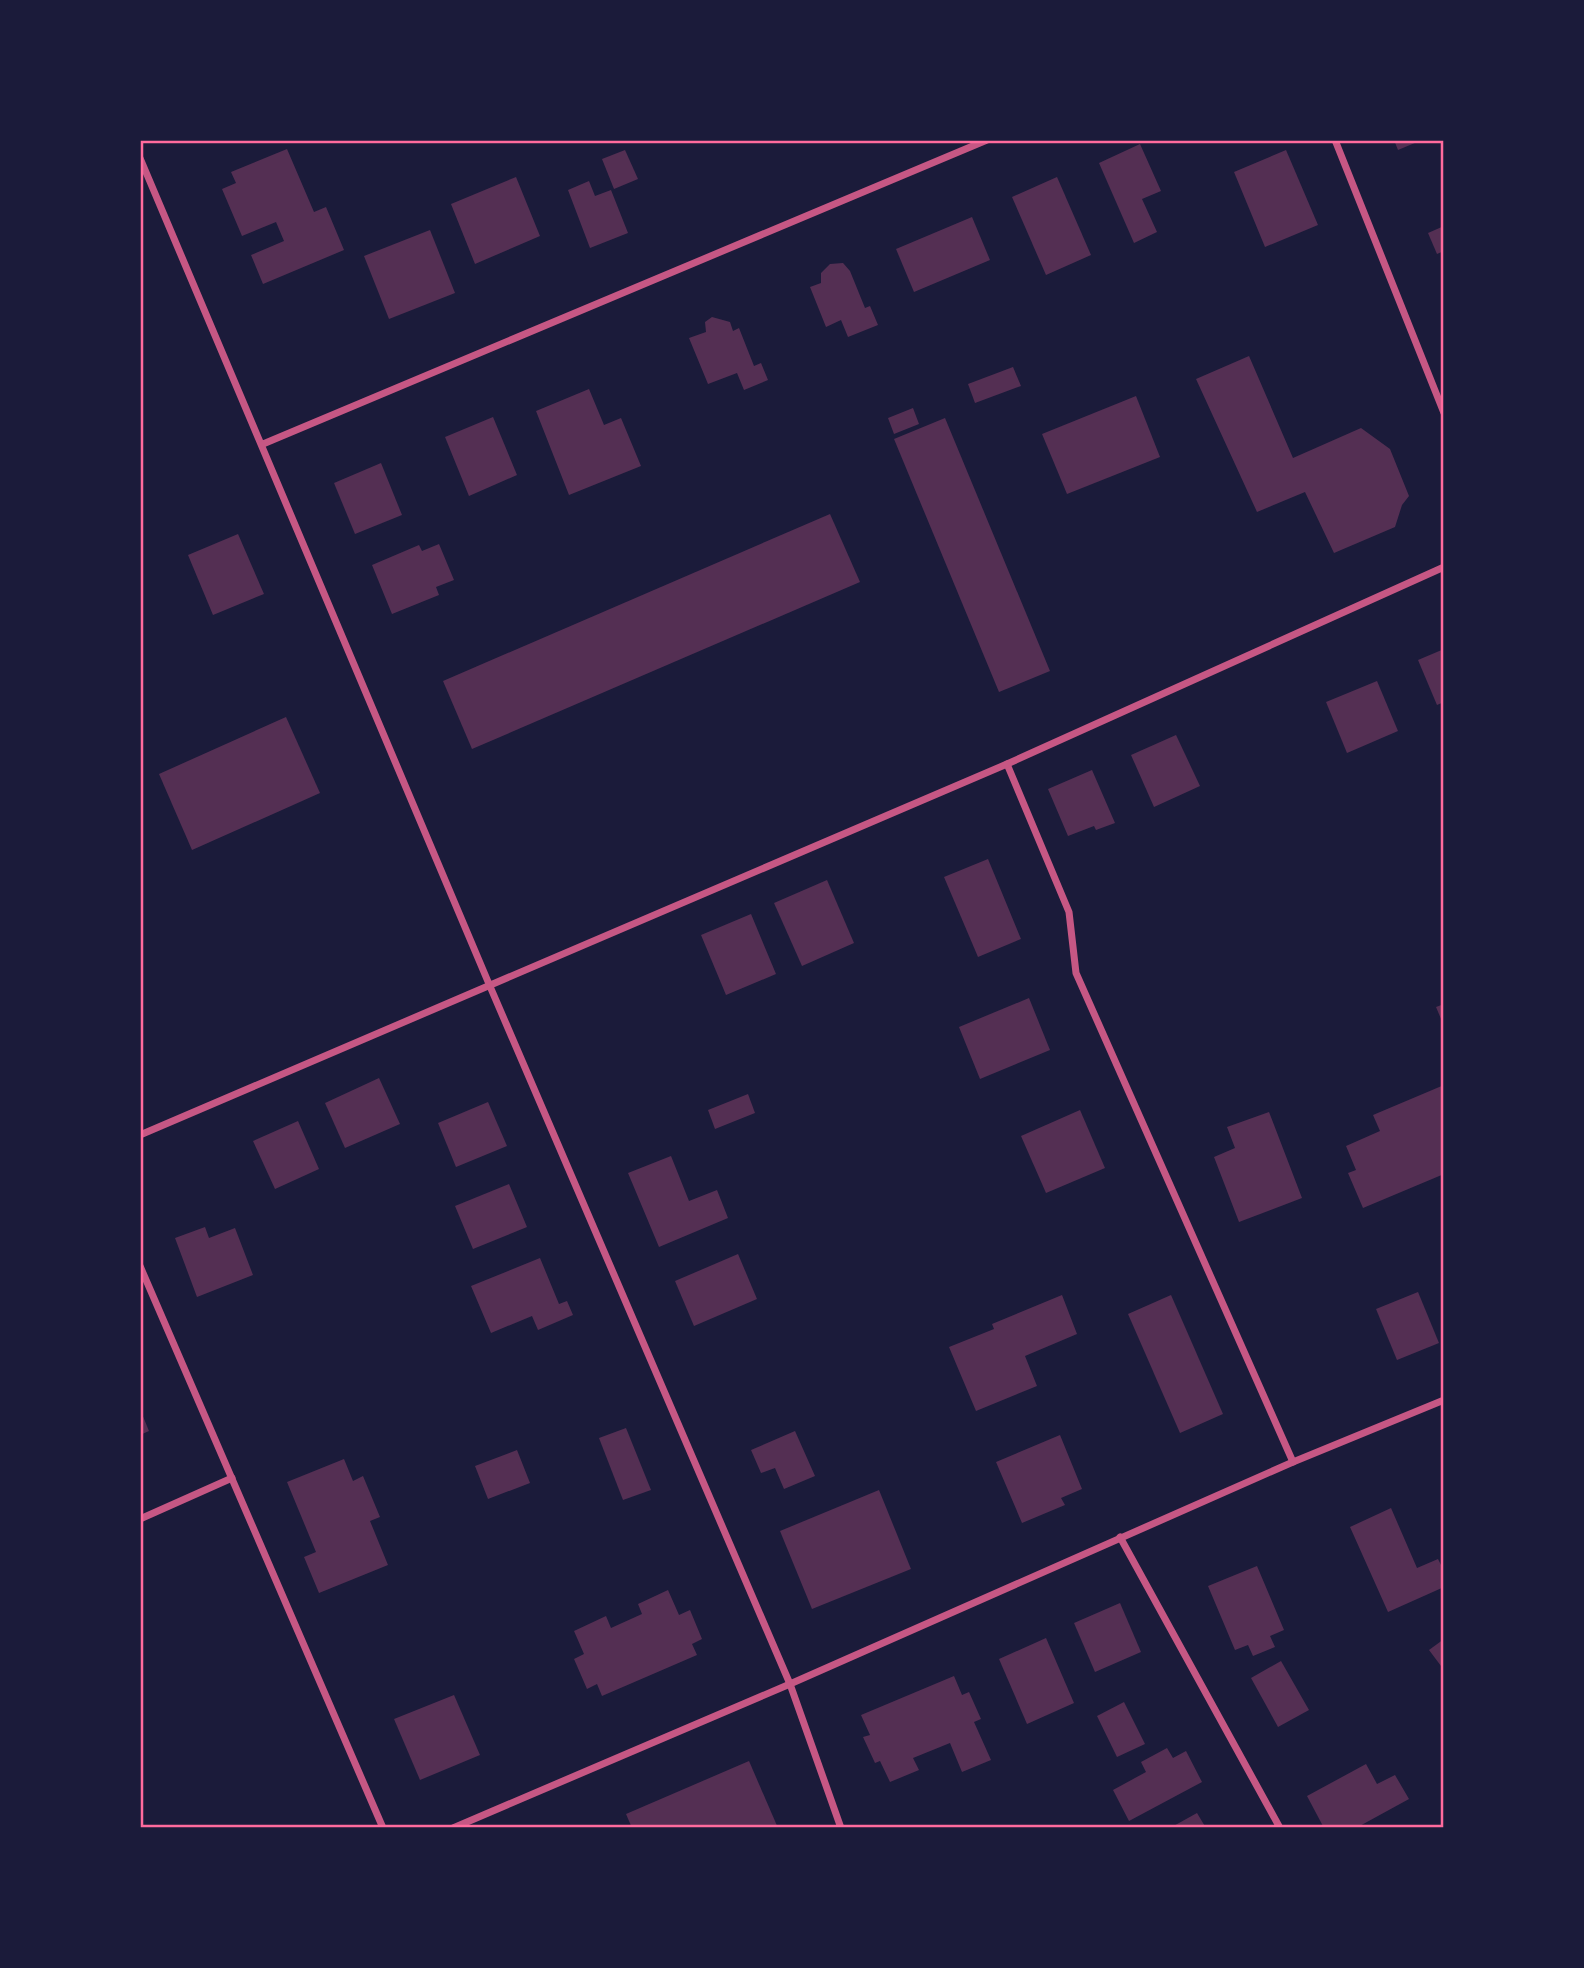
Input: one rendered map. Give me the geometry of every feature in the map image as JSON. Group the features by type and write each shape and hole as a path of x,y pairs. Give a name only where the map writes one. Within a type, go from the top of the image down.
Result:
{"street":[{"path":"263,444 987,140"},
{"path":"1335,140 1444,413"},
{"path":"140,158 489,984 790,1684 841,1828"},
{"path":"140,1135 1007,764 1444,567"},
{"path":"1007,764 1069,912 1076,973 1293,1462"},
{"path":"140,1266 383,1828"},
{"path":"453,1828 790,1684 1293,1462 1444,1400"},
{"path":"140,1519 232,1478"},
{"path":"1120,1537 1280,1828"}],"building":[{"path":"1394,140 1422,140 1398,150"},
{"path":"1140,144 1161,191 1142,199 1157,232 1134,243 1099,163"},
{"path":"287,149 314,212 326,207 344,250 263,284 251,255 284,241 276,222 242,236 222,189 236,183 231,172"},
{"path":"625,150 638,179 614,189 602,159"},
{"path":"1286,150 1318,225 1265,247 1234,172"},
{"path":"516,177 540,236 475,264 451,204"},
{"path":"1057,177 1091,255 1046,275 1012,197"},
{"path":"589,181 595,196 611,190 628,233 590,248 568,190"},
{"path":"972,217 990,260 914,292 896,249"},
{"path":"1444,226 1444,251 1437,254 1428,233"},
{"path":"430,230 455,293 389,319 364,256"},
{"path":"843,263 850,271 865,308 870,306 878,325 848,337 841,320 826,327 810,287 821,283 821,273 830,264"},
{"path":"712,317 730,322 733,331 739,328 754,366 761,363 768,380 744,390 737,373 708,384 689,338 706,332 705,322"},
{"path":"1249,356 1293,458 1361,428 1390,449 1409,496 1402,505 1395,527 1334,553 1305,492 1257,512 1196,379"},
{"path":"1013,367 1021,386 975,403 968,384"},
{"path":"589,389 604,425 621,418 641,466 569,495 536,411"},
{"path":"1136,396 1160,457 1067,494 1042,434"},
{"path":"913,408 919,424 894,434 888,418"},
{"path":"493,417 517,475 469,496 445,437"},
{"path":"945,418 1050,671 999,692 894,439"},
{"path":"381,463 402,515 355,534 334,483"},
{"path":"830,514 860,582 472,749 443,681"},
{"path":"238,534 264,594 213,615 188,555"},
{"path":"439,544 454,580 436,587 439,595 392,614 372,565 419,545 422,551"},
{"path":"1444,649 1444,702 1437,705 1418,660"},
{"path":"1377,681 1398,731 1347,753 1326,702"},
{"path":"286,717 320,793 192,850 159,774"},
{"path":"1176,735 1200,786 1154,807 1131,755"},
{"path":"1092,770 1115,823 1096,830 1094,826 1068,836 1048,789"},
{"path":"988,859 1021,939 978,957 944,877"},
{"path":"827,880 854,943 802,966 774,903"},
{"path":"751,914 776,974 726,995 701,935"},
{"path":"1029,998 1050,1050 980,1079 959,1027"},
{"path":"1444,1004 1444,1026 1436,1007"},
{"path":"379,1078 400,1124 345,1148 325,1103"},
{"path":"1444,1085 1444,1174 1363,1208 1348,1173 1356,1170 1346,1146 1380,1131 1373,1115"},
{"path":"748,1094 755,1113 715,1129 708,1110"},
{"path":"488,1102 507,1146 456,1167 438,1123"},
{"path":"1080,1110 1105,1168 1046,1193 1021,1136"},
{"path":"1269,1112 1302,1198 1239,1222 1214,1157 1235,1148 1227,1127"},
{"path":"298,1121 319,1169 275,1189 253,1141"},
{"path":"671,1156 689,1201 717,1190 728,1218 659,1247 628,1173"},
{"path":"509,1184 527,1227 473,1249 455,1206"},
{"path":"205,1227 209,1238 235,1228 253,1275 197,1297 175,1238"},
{"path":"738,1254 757,1299 694,1326 675,1281"},
{"path":"540,1258 559,1304 567,1301 573,1315 538,1330 532,1316 491,1333 471,1286"},
{"path":"1418,1292 1439,1343 1397,1360 1376,1309"},
{"path":"1062,1295 1077,1334 1025,1356 1037,1386 976,1411 949,1347 994,1329 992,1324"},
{"path":"1171,1295 1223,1414 1180,1433 1128,1314"},
{"path":"140,1409 149,1431 140,1435"},
{"path":"626,1428 651,1490 623,1500 599,1438"},
{"path":"795,1431 815,1476 784,1489 775,1468 761,1473 751,1450"},
{"path":"1060,1435 1082,1489 1061,1498 1065,1505 1022,1523 996,1462"},
{"path":"517,1450 530,1483 488,1499 475,1466"},
{"path":"344,1459 353,1481 363,1476 380,1517 370,1521 388,1565 319,1593 304,1557 316,1552 287,1482"},
{"path":"879,1490 911,1569 812,1609 780,1531"},
{"path":"1391,1508 1417,1568 1438,1559 1444,1571 1444,1587 1388,1612 1350,1527"},
{"path":"1257,1566 1284,1630 1270,1636 1275,1647 1253,1656 1248,1645 1235,1650 1208,1586"},
{"path":"668,1590 679,1615 690,1610 702,1639 692,1644 697,1655 602,1696 597,1684 587,1689 574,1659 584,1654 574,1631 606,1616 611,1628 642,1614 638,1604"},
{"path":"1120,1603 1141,1652 1095,1672 1074,1623"},
{"path":"1046,1638 1074,1703 1027,1724 999,1659"},
{"path":"1444,1639 1444,1670 1429,1650"},
{"path":"1281,1661 1309,1710 1278,1727 1251,1678"},
{"path":"954,1676 962,1695 969,1692 981,1719 974,1722 991,1760 962,1772 950,1743 913,1758 919,1770 890,1782 880,1761 875,1763 863,1737 870,1735 861,1715"},
{"path":"454,1695 480,1755 420,1780 394,1719"},
{"path":"1124,1702 1145,1744 1117,1757 1097,1716"},
{"path":"1167,1748 1173,1758 1186,1751 1202,1782 1129,1821 1113,1790 1146,1772 1141,1762"},
{"path":"749,1761 778,1828 632,1828 626,1814"},
{"path":"1366,1764 1377,1784 1395,1775 1409,1799 1356,1828 1324,1828 1307,1796"},
{"path":"1197,1813 1206,1828 1170,1828"}]}
